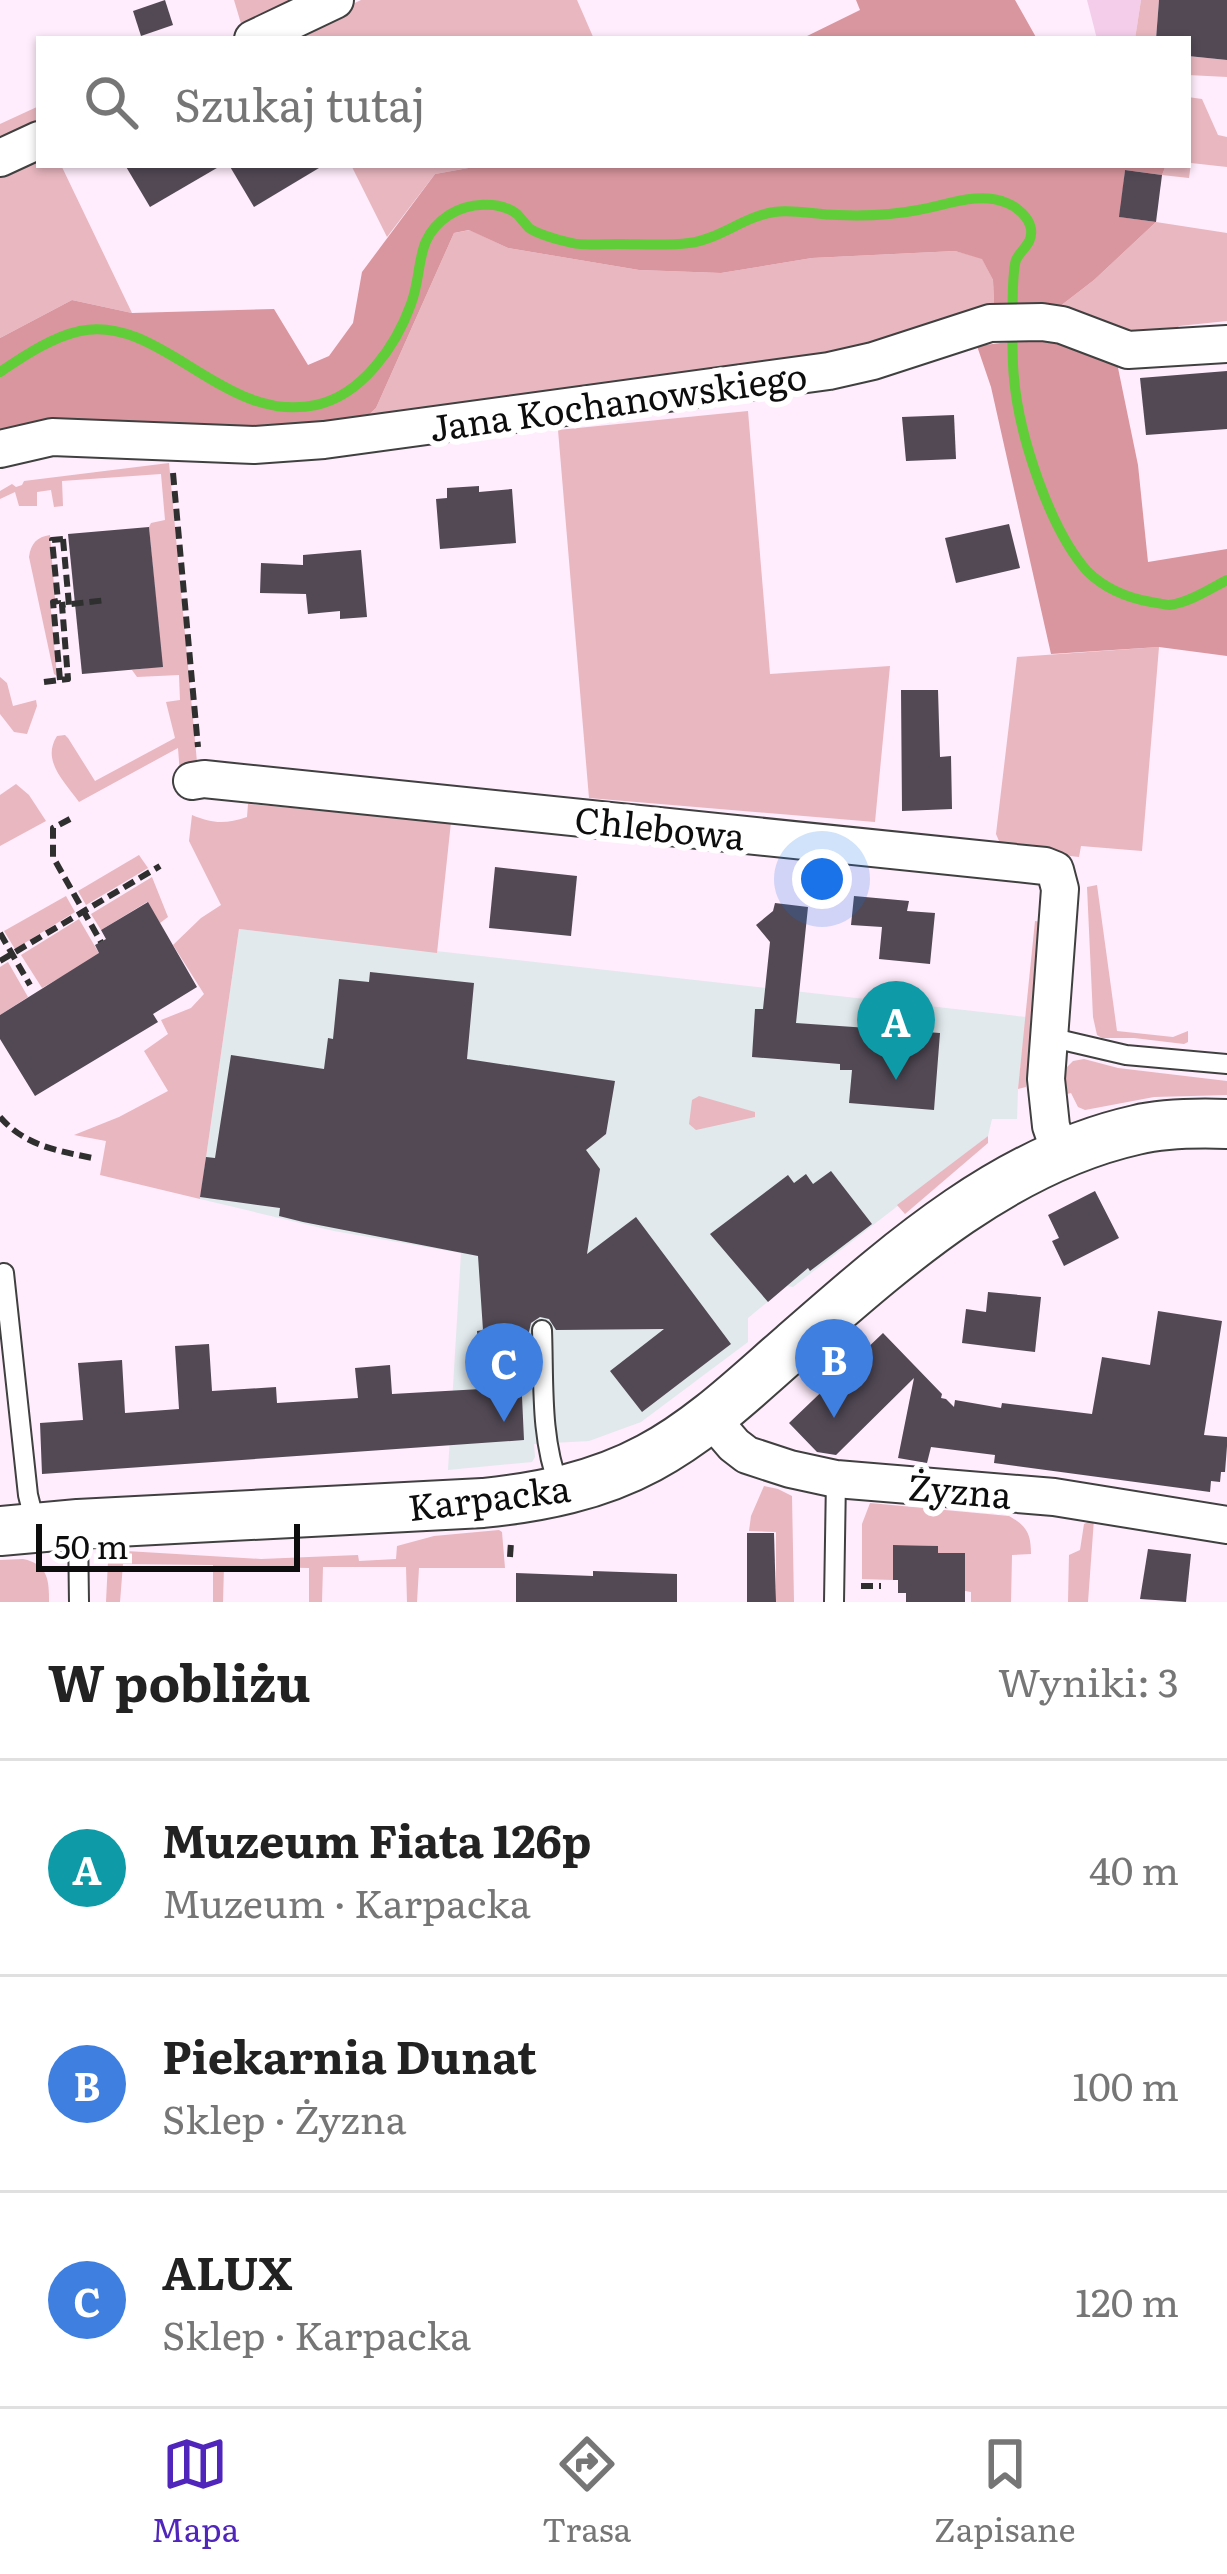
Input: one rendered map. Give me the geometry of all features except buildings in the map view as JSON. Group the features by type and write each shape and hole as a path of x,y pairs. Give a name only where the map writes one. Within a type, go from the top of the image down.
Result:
{"street":[{"path":"259,36 335,0"},
{"path":"0,158 36,141"},
{"name":"Jana Kochanowskiego","path":"0,449 52,436 254,445 324,440 806,374 873,361 989,323 1042,322 1080,330 1128,350 1227,344"},
{"name":"Chlebowa","path":"198,780 1055,870 1060,889 1046,1079 1060,1155"},
{"name":"Karpacka","path":"38,1527 483,1503 561,1491 604,1478 648,1459 710,1417 863,1285 986,1195 1086,1144 1140,1129 1227,1124"},
{"name":"Żyzna","path":"710,1417 748,1455 790,1469 836,1478 1054,1497 1227,1525"}],"lane":[{"path":"1049,1036 1126,1055 1227,1064"},
{"path":"4,1273 28,1495 38,1527 79,1602"},
{"path":"542,1330 547,1443 561,1491"},
{"path":"834,1602 836,1478"}],"path":[{"path":"169,440 198,780"},
{"path":"60,680 52,541 63,539 69,605"},
{"path":"44,682 68,679 62,605 107,600"},
{"path":"70,819 53,828 52,857 101,942"},
{"path":"0,961 160,866"},
{"path":"0,933 30,985"},
{"path":"0,1117 27,1140 47,1149 97,1159"},
{"path":"510,1557 511,1538"},
{"path":"857,1586 881,1586"}],"shaded area":[{"path":"234,0 303,0 242,27"},
{"path":"361,0 577,0 593,36 287,36"},
{"path":"856,0 1015,0 1035,36 807,36 860,10"},
{"path":"1087,0 1141,0 1135,36 1096,36"},
{"path":"1141,0 1159,0 1156,36 1135,36"},
{"path":"1191,56 1227,60 1227,77 1191,75"},
{"path":"1191,97 1202,99 1218,135 1227,137 1227,167 1191,163"},
{"path":"36,107 36,125 0,142 0,124"},
{"path":"36,157 36,168 62,168 132,313 72,300 0,338 0,174"},
{"path":"352,168 468,168 435,174 387,237"},
{"path":"468,168 1165,168 1162,175 1125,170 1120,217 1156,222 1059,307 994,303 993,280 982,259 955,251 812,258 721,273 639,270 508,248 469,230 454,233 376,408 361,422 0,439 0,338 72,300 132,313 274,309 308,365 329,356 353,323 362,272 435,174"},
{"path":"1165,168 1190,168 1189,178 1162,175"},
{"path":"1156,222 1227,233 1227,321 1179,326 1165,340 1130,340 1059,307 1094,280"},
{"path":"470,230 508,248 639,270 721,273 812,258 955,251 982,258 993,280 994,303 870,351 361,422 376,408 454,233"},
{"path":"1047,337 1117,363 1138,465 1148,562 1227,549 1227,656 1159,647 1051,654 991,387 977,346"},
{"path":"748,411 770,674 890,666 875,822 589,798 558,430"},
{"path":"169,463 197,762 180,774 178,748 79,802 53,763 57,736 68,738 95,781 175,738 166,702 180,700 179,675 137,677 132,670 162,666 149,527 165,520 161,474 62,481 63,506 54,507 51,490 37,492 37,506 19,506 15,492 0,499 0,491 24,481"},
{"path":"50,535 57,676 29,557 35,541"},
{"path":"1159,647 1142,851 1081,846 1079,857 1002,848 996,834 1017,657"},
{"path":"0,677 7,683 13,706 36,700 27,734 14,732 0,714"},
{"path":"16,784 46,821 0,846 0,795"},
{"path":"248,804 451,822 437,953 239,929 200,1199 100,1175 106,1141 74,1135 168,1091 144,1051 168,1034 161,1020 191,1008 204,994 173,945 221,905 189,841 192,815 232,821 247,817"},
{"path":"139,855 148,868 86,905 78,891"},
{"path":"152,877 168,917 160,923 147,902 101,930 91,914"},
{"path":"1097,885 1117,1031 1173,1037 1188,1031 1188,1042 1097,1035 1087,887"},
{"path":"66,896 75,912 15,949 4,931"},
{"path":"79,919 100,955 42,988 21,955"},
{"path":"1035,921 1043,922 1033,1041 1026,1087 1018,1089"},
{"path":"239,929 1026,1017 1017,1119 992,1119 988,1136 748,1318 748,1342 641,1422 589,1441 534,1444 532,1462 448,1470 461,1253 334,1231 200,1199"},
{"path":"8,962 28,997 0,1015 0,967"},
{"path":"1084,1059 1118,1068 1227,1081 1227,1095 1154,1097 1085,1110 1071,1093 1063,1095 1061,1073 1073,1061"},
{"path":"699,1096 755,1112 755,1117 696,1130 689,1124 692,1100"},
{"path":"988,1136 988,1143 905,1214 897,1205"},
{"path":"764,1486 792,1496 794,1602 776,1602 776,1532 749,1531"},
{"path":"870,1503 1015,1520 1027,1531 1031,1554 1012,1555 1011,1602 971,1602 971,1592 965,1591 965,1554 938,1553 937,1546 894,1545 893,1580 862,1579 862,1524"},
{"path":"1094,1519 1088,1602 1068,1602 1069,1555 1080,1550 1084,1524"},
{"path":"499,1530 505,1568 419,1568 417,1602 407,1602 406,1567 323,1567 322,1602 309,1602 309,1568 224,1566 223,1602 213,1602 213,1565 123,1564 120,1602 106,1602 108,1561 126,1551 261,1559 358,1555 359,1561 396,1559 397,1546 434,1536"},
{"path":"23,1559 45,1574 49,1602 0,1602 0,1560"}],"waterway":[{"path":"0,372 59,338 80,331 110,330 139,338 252,399 283,407 316,405 348,391 386,352 411,304 430,234 449,215 465,208 501,207 517,214 533,231 572,243 662,245 700,241 774,212 878,215 974,199 996,200 1018,210 1031,229 1014,268 1014,378 1038,480 1073,553 1101,582 1151,602 1176,604 1227,580"}],"place":[{"name":"Muzeum Fiata 126p","path":"896,1080"},
{"name":"Piekarnia Dunat","path":"834,1418"},
{"name":"ALUX","path":"504,1422"}]}
